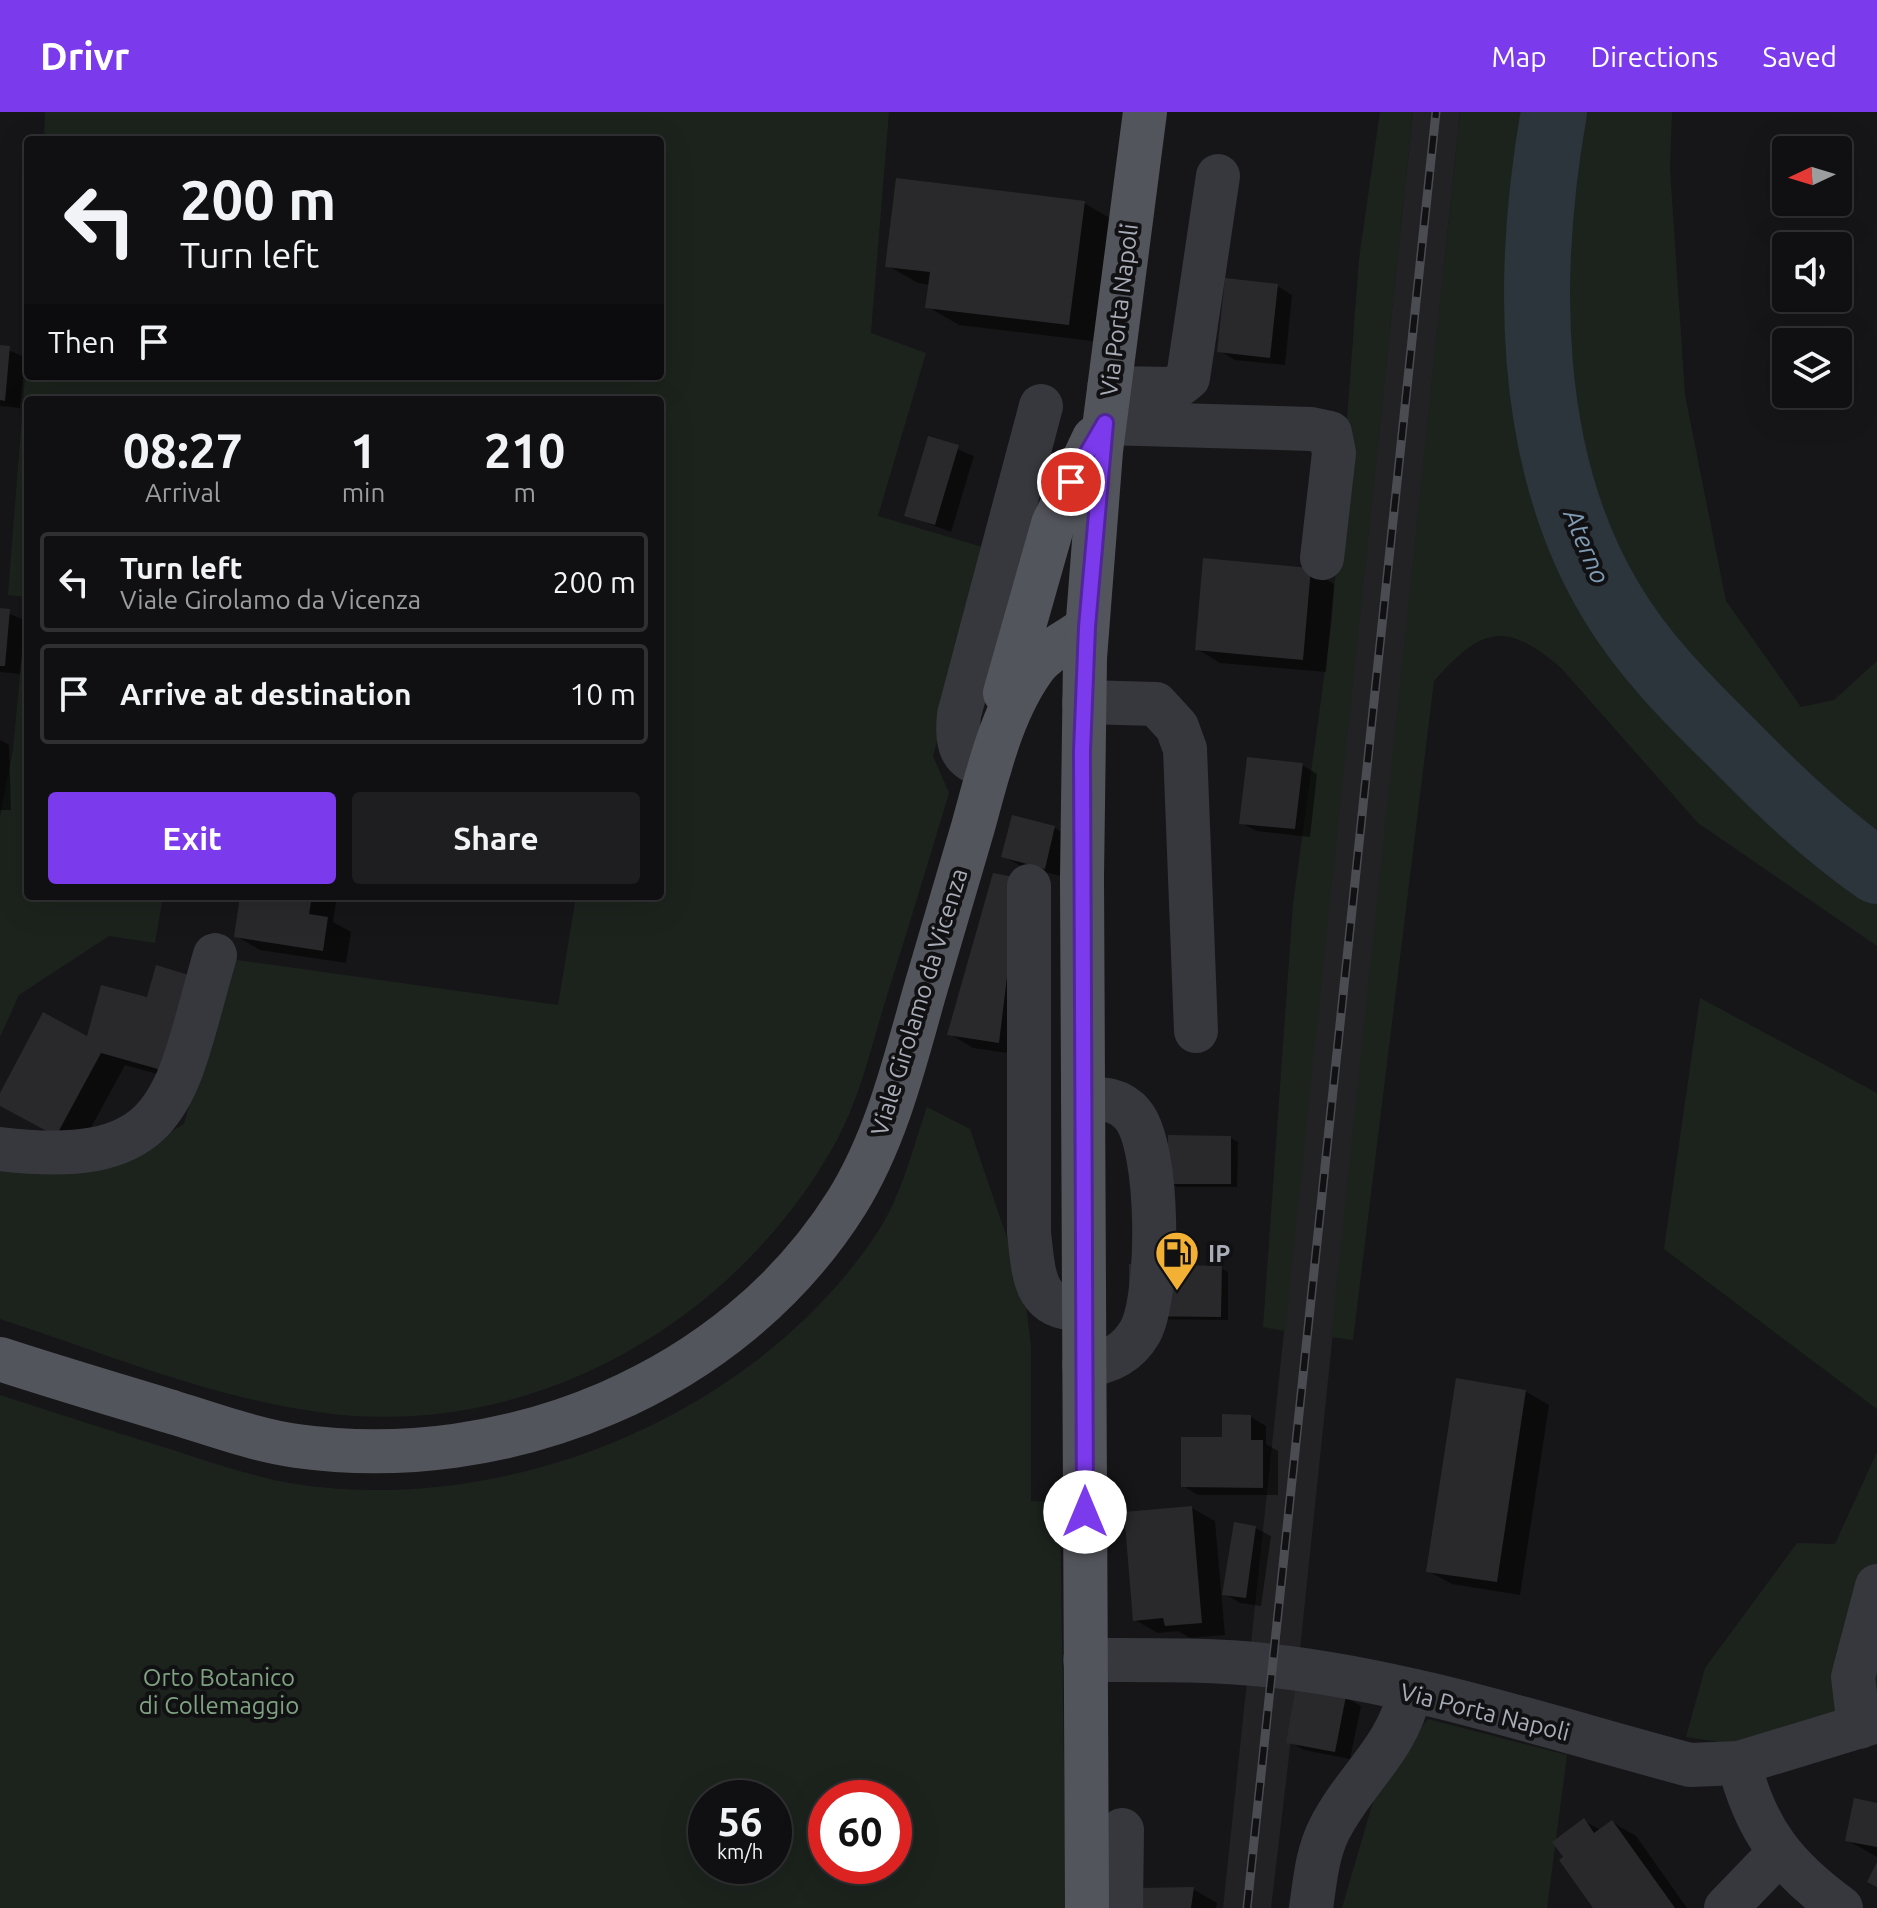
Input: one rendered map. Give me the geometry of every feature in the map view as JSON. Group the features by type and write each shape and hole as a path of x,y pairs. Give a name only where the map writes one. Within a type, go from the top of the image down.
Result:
{"main road":[{"name":"Via Porta Napoli","path":"1087,1908 1118,1830 1085,1660 1084,702 1087,627 1107,405 1145,112"},
{"name":"Viale Girolamo da Vicenza","path":"0,1359 250,1436 295,1446 348,1451 428,1450 520,1436 581,1415 656,1379 728,1332 800,1266 849,1199 887,1117 990,767 1023,629 1061,503 1107,405"},
{"path":"1023,629 1035,612 1054,606 1071,613 1087,627"},
{"name":"Viale Girolamo da Vicenza","path":"990,767 1012,707 1029,676 1047,654 1087,627"},
{"path":"1029,676 1042,669 1058,669 1074,682 1084,702"}],"street":[{"path":"1140,155 1156,112"},
{"path":"1107,405 1174,389 1188,378 1218,176"},
{"path":"1107,405 1330,433 1334,453 1322,558"},
{"path":"990,767 966,759 959,748 959,715 1041,406"},
{"path":"1084,702 1156,704 1177,727 1185,749 1196,1031"},
{"path":"1029,886 1029,1233 1033,1267 1040,1290 1049,1303 1059,1308 1084,1309"},
{"path":"0,1149 85,1150 129,1139 146,1127 160,1113 178,1084 215,955"},
{"path":"1083,1099 1112,1101 1134,1116 1145,1137 1153,1194 1151,1290 1143,1326 1132,1343 1117,1357 1084,1365"},
{"path":"1868,1724 1853,1677 1877,1586"},
{"name":"Via Porta Napoli","path":"1085,1660 1273,1666 1410,1692 1690,1765 1739,1763 1868,1724"},
{"path":"1311,1908 1318,1861 1329,1829 1395,1735 1410,1692"},
{"path":"1739,1763 1759,1822 1779,1853 1841,1908"},
{"path":"1118,1830 1121,1908"},
{"path":"1726,1908 1779,1853"}],"shaded area":[{"path":"1413,112 1460,112 1288,1765 1271,1908 1223,1908"}],"green space":[{"path":"45,112 889,112 871,333 926,353 878,516 989,549 933,756 949,793 852,1107 837,1140 795,1206 743,1264 684,1315 619,1356 549,1388 474,1408 397,1417 318,1412 197,1385 0,1319 0,1161 121,1161 184,1124 230,959 558,1005 575,900 664,900 664,396 24,396 24,597 8,595 25,380 664,380 664,136 44,136"},
{"path":"1380,112 1413,112 1285,1331 1263,1327 1293,904 1332,619 1359,259"},
{"path":"1460,112 1672,112 1670,169 1685,395 1726,601 1801,707 1834,700 1877,661 1877,946 1698,823 1562,669 1542,653 1525,642 1494,636 1466,650 1434,681 1353,1340 1331,1337"},
{"path":"24,630 24,900 162,900 155,943 109,936 19,995 0,1037 0,817 13,750"},
{"path":"1700,998 1877,1093 1877,1409 1664,1249"},
{"name":"Orto Botanico di Collemaggio","path":"927,1107 970,1129 1024,1288 1031,1347 1031,1501 1060,1502 1066,1908 0,1908 0,1395 233,1469 295,1484 377,1490 460,1484 543,1467 623,1438 698,1400 767,1352 828,1295 879,1230 901,1186"},
{"path":"1877,1452 1877,1715 1745,1746 1686,1737 1705,1668 1797,1543 1835,1544"},
{"path":"1428,1719 1567,1755 1547,1908 1342,1908 1380,1778"}],"building":[{"path":"896,178 1085,201 1069,325 925,308 930,272 885,267"},
{"path":"1225,278 1278,284 1270,358 1217,352"},
{"path":"0,345 10,346 5,401 0,400"},
{"path":"928,436 959,445 935,525 904,516"},
{"path":"1203,558 1311,568 1303,660 1195,650"},
{"path":"0,608 10,609 5,666 0,666"},
{"path":"1247,757 1303,763 1295,829 1239,824"},
{"path":"1012,815 1055,826 1045,869 1001,857"},
{"path":"993,873 1019,878 999,1043 947,1035"},
{"path":"239,900 311,900 309,914 328,917 323,951 234,937"},
{"path":"156,965 192,976 165,1071 101,1053 56,1136 0,1106 0,1093 43,1012 87,1036 101,985 147,997"},
{"path":"1168,1135 1231,1136 1231,1184 1168,1184"},
{"path":"1129,1264 1222,1266 1221,1317 1129,1316"},
{"path":"1456,1378 1526,1390 1497,1582 1426,1572"},
{"path":"1222,1414 1251,1415 1251,1440 1263,1440 1263,1488 1181,1487 1181,1437 1222,1437"},
{"path":"1192,1506 1202,1623 1165,1626 1163,1618 1133,1621 1124,1512"},
{"path":"1234,1522 1256,1526 1246,1598 1222,1595"},
{"path":"1296,1686 1346,1696 1335,1752 1286,1743"},
{"path":"1854,1798 1877,1803 1877,1847 1845,1841"},
{"path":"1584,1818 1594,1833 1612,1820 1675,1908 1593,1908 1559,1860 1563,1857 1552,1842"},
{"path":"1877,1862 1877,1887 1867,1882"},
{"path":"1194,1887 1191,1908 1140,1908 1140,1888"}],"waterway":[{"name":"Aterno","path":"1554,112 1539,235 1537,299 1540,362 1548,425 1562,487 1583,545 1611,601 1637,640 1667,676 1784,794 1838,842 1877,871"}],"railway":[{"path":"1247,1908 1436,112"}],"place":[{"name":"IP","path":"1177,1292"}],"route":[{"path":"1071,482 1105,423 1087,627 1082,751 1085,1512"}]}
